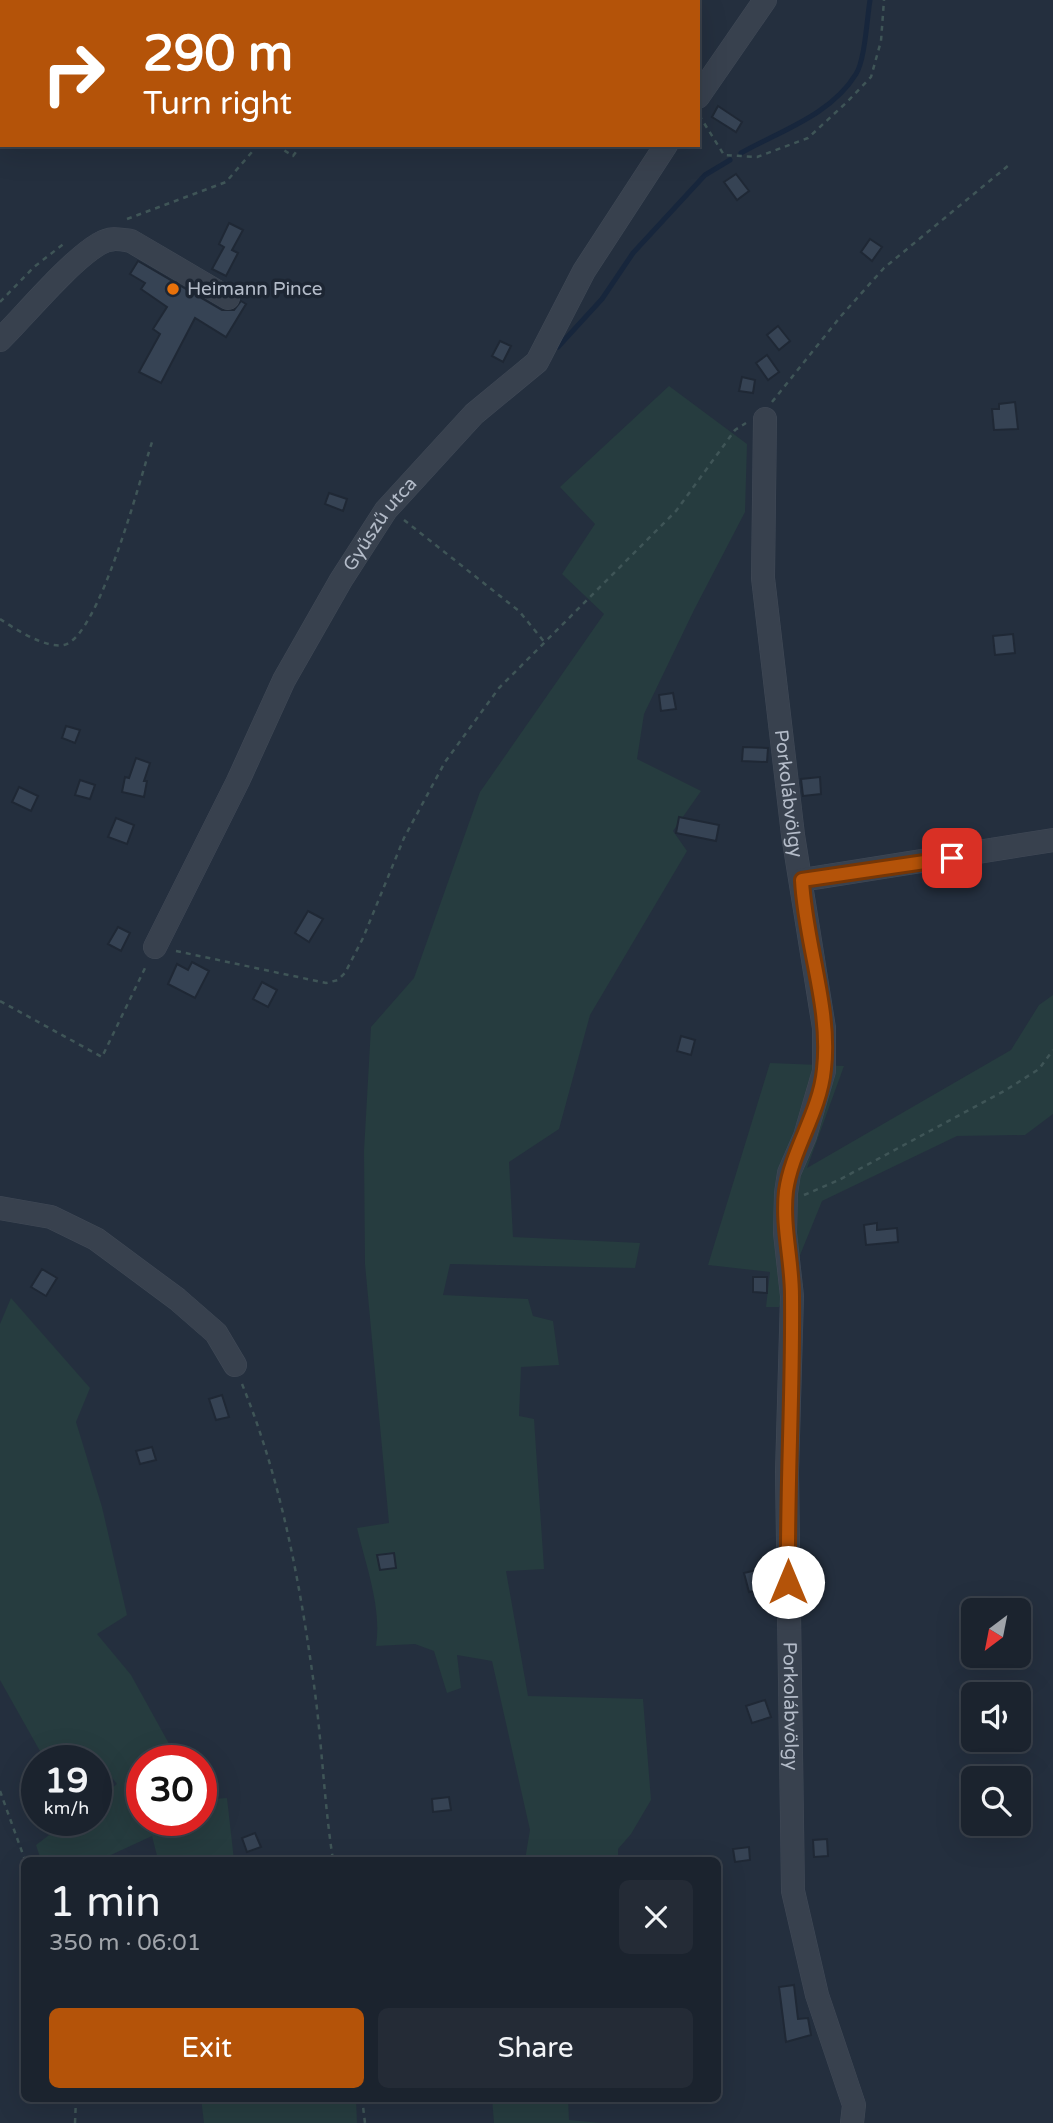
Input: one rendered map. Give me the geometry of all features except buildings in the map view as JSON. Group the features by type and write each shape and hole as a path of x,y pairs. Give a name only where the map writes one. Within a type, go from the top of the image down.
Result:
{"street":[{"path":"700,94 765,0"},
{"name":"Gyűszű utca","path":"155,947 238,781 284,680 341,580 388,508 474,414 537,362 584,271 665,147"},
{"path":"0,340 85,255 100,243 113,239 131,241 228,298"},
{"name":"Porkolábvölgy","path":"765,419 763,578 793,835 824,1028 824,1071 805,1136 789,1173 786,1200 785,1233 792,1296 787,1472 793,1891 817,1995 859,2121"},
{"path":"802,880 1053,840"},
{"path":"0,1208 51,1217 96,1239 177,1298 216,1333 235,1365"}],"path":[{"path":"700,117 724,155 757,157 808,138 871,77 881,41 884,0"},
{"path":"279,147 293,156 300,147"},
{"path":"0,1001 102,1057 155,947 326,983 338,980 345,973 363,938 404,838 445,762 499,688 546,644 676,511 735,430 747,422 765,419 765,412 778,395 884,268 1009,165"},
{"path":"0,619 43,641 62,645 76,639 93,615 110,571 152,442"},
{"path":"388,508 519,611 546,644"},
{"path":"786,1200 812,1193 839,1180 1006,1090 1039,1069 1053,1050"},
{"path":"235,1365 273,1466 314,1684 333,1857"},
{"path":"0,1791 24,1857"},
{"path":"75,2123 76,2102"},
{"path":"362,2102 365,2123"}],"green space":[{"path":"669,386 747,444 745,512 644,714 637,759 701,791 673,831 687,851 590,1015 559,1129 509,1162 513,1237 640,1243 635,1268 450,1264 443,1295 528,1299 533,1316 553,1321 559,1365 521,1367 519,1416 534,1419 544,1569 506,1571 528,1696 643,1699 651,1800 631,1834 618,1849 618,1857 526,1857 530,1830 492,1661 457,1655 461,1688 447,1693 434,1651 415,1644 376,1646 375,1602 357,1528 389,1523 365,1264 364,1151 371,1027 414,978 480,792 604,614 562,574 595,524 560,487"},
{"path":"1053,995 1053,1114 1025,1135 957,1136 822,1201 779,1307 766,1307 770,1272 708,1265 770,1063 844,1066 807,1168 1011,1050 1039,1005"},
{"path":"11,1298 90,1388 76,1422 102,1507 127,1615 97,1634 131,1675 170,1745 126,1745 126,1836 152,1836 106,1857 40,1857 36,1845 48,1836 112,1836 112,1788 117,1784 112,1778 112,1745 37,1745 0,1680 0,1324"},
{"path":"227,1798 234,1857 157,1857 152,1836 217,1836 217,1799"},
{"path":"201,2102 356,2102 357,2123 204,2123"},
{"path":"492,2102 568,2102 569,2120 601,2123 494,2123"}],"waterway":[{"path":"741,153 804,121 833,101 845,88 856,74 862,59 870,0"},
{"path":"558,347 602,299 633,253 705,175 730,160"}],"place":[{"name":"Heimann Pince","path":"173,289"}],"route":[{"path":"788,1582 787,1472 792,1296 785,1233 786,1194 789,1173 805,1136 824,1071 824,1028 803,905 802,880 952,858"}]}
